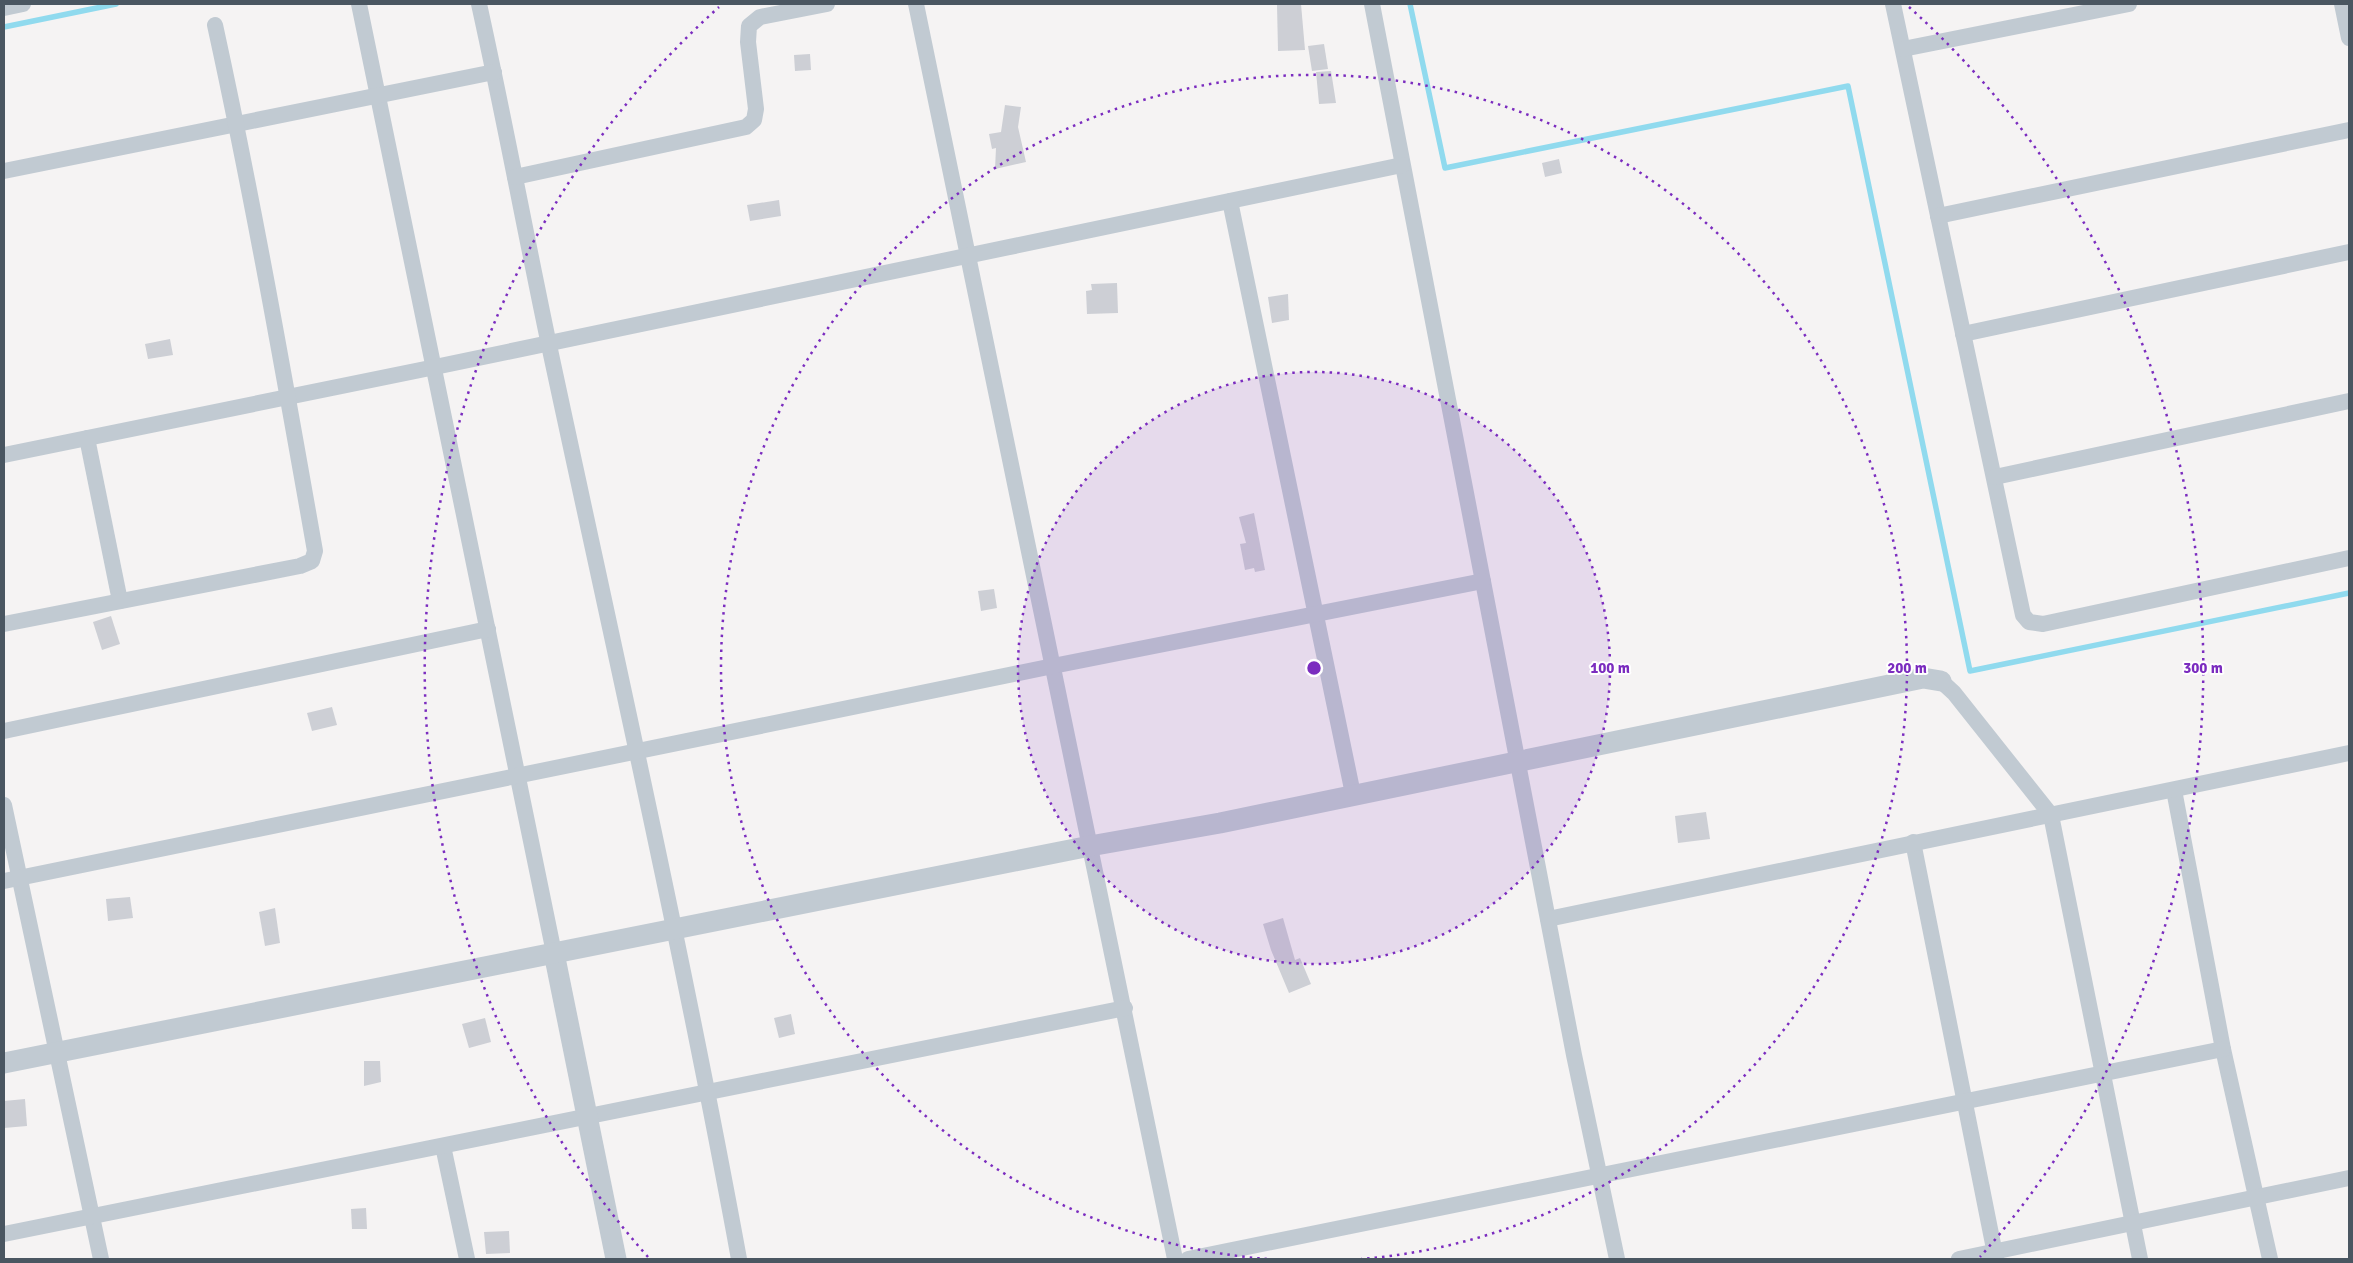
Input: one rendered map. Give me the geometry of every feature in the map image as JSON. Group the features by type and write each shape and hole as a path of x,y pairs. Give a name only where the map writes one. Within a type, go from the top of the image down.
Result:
{"street":[{"path":"4,8 23,4"},
{"path":"359,4 376,95 435,367 616,1259"},
{"path":"479,4 549,343 638,751 708,1092 739,1259"},
{"path":"515,177 746,127 754,120 756,109 748,42 749,26 760,17 827,4"},
{"path":"916,4 969,255 1001,421 1125,1008 1175,1259"},
{"path":"1372,4 1548,919 1598,1175 1617,1259"},
{"path":"1893,4 2023,615 2029,622 2043,624 2349,558"},
{"path":"1903,49 2129,4"},
{"path":"2342,4 2349,38"},
{"path":"4,624 300,566 312,561 315,551 288,396 236,123 215,24"},
{"path":"4,171 494,72"},
{"path":"1938,216 2349,130"},
{"path":"4,455 1402,165"},
{"path":"1230,201 1353,794"},
{"path":"1963,334 2349,252"},
{"path":"1995,477 2349,401"},
{"path":"87,438 120,600"},
{"path":"12,879 518,777 1053,666 1483,582"},
{"path":"4,731 488,629"},
{"path":"4,1063 1090,846 1220,823 1353,794 1923,678 1941,681 1954,693 2051,815 2140,1259"},
{"path":"1548,919 1912,842 2349,753"},
{"path":"2174,790 2223,1049 2270,1259"},
{"path":"4,805 12,879 57,1052 101,1259"},
{"path":"1912,842 1996,1256"},
{"path":"4,1234 1125,1008"},
{"path":"1188,1259 1598,1175 1965,1103 2223,1049"},
{"path":"443,1146 467,1259"},
{"path":"1959,1259 1996,1256 2133,1224 2349,1178"}],"building":[{"path":"1277,4 1301,4 1305,50 1278,51"},
{"path":"1324,44 1328,69 1312,71 1308,46"},
{"path":"810,54 811,70 795,71 794,55"},
{"path":"1331,71 1336,103 1319,104 1316,72"},
{"path":"1005,105 1021,107 1018,127 1026,162 995,169 996,148 992,149 989,134 1001,132"},
{"path":"1559,159 1562,173 1545,177 1542,163"},
{"path":"779,200 781,216 750,221 747,205"},
{"path":"1117,283 1118,313 1087,314 1086,291 1092,290 1091,284"},
{"path":"1288,294 1289,320 1272,323 1268,297"},
{"path":"170,339 173,355 148,359 145,344"},
{"path":"1254,513 1265,570 1255,572 1254,568 1245,570 1240,544 1246,543 1239,517"},
{"path":"994,589 997,608 981,611 978,591"},
{"path":"111,616 120,644 102,650 93,622"},
{"path":"332,707 337,725 312,731 307,713"},
{"path":"1706,812 1710,839 1678,843 1675,816"},
{"path":"130,897 133,918 108,921 106,899"},
{"path":"275,908 280,943 265,946 259,912"},
{"path":"1283,918 1295,960 1300,958 1311,984 1289,993 1271,950 1263,924"},
{"path":"791,1014 795,1034 779,1038 774,1018"},
{"path":"485,1018 491,1042 469,1048 462,1024"},
{"path":"364,1061 380,1061 381,1082 364,1086"},
{"path":"25,1099 27,1126 4,1128 4,1101"},
{"path":"366,1208 367,1229 352,1229 351,1209"},
{"path":"509,1231 510,1253 486,1254 484,1232"}],"waterway":[{"path":"4,27 116,4"},
{"path":"1410,4 1445,168 1848,86 1970,671 2349,593"}]}
